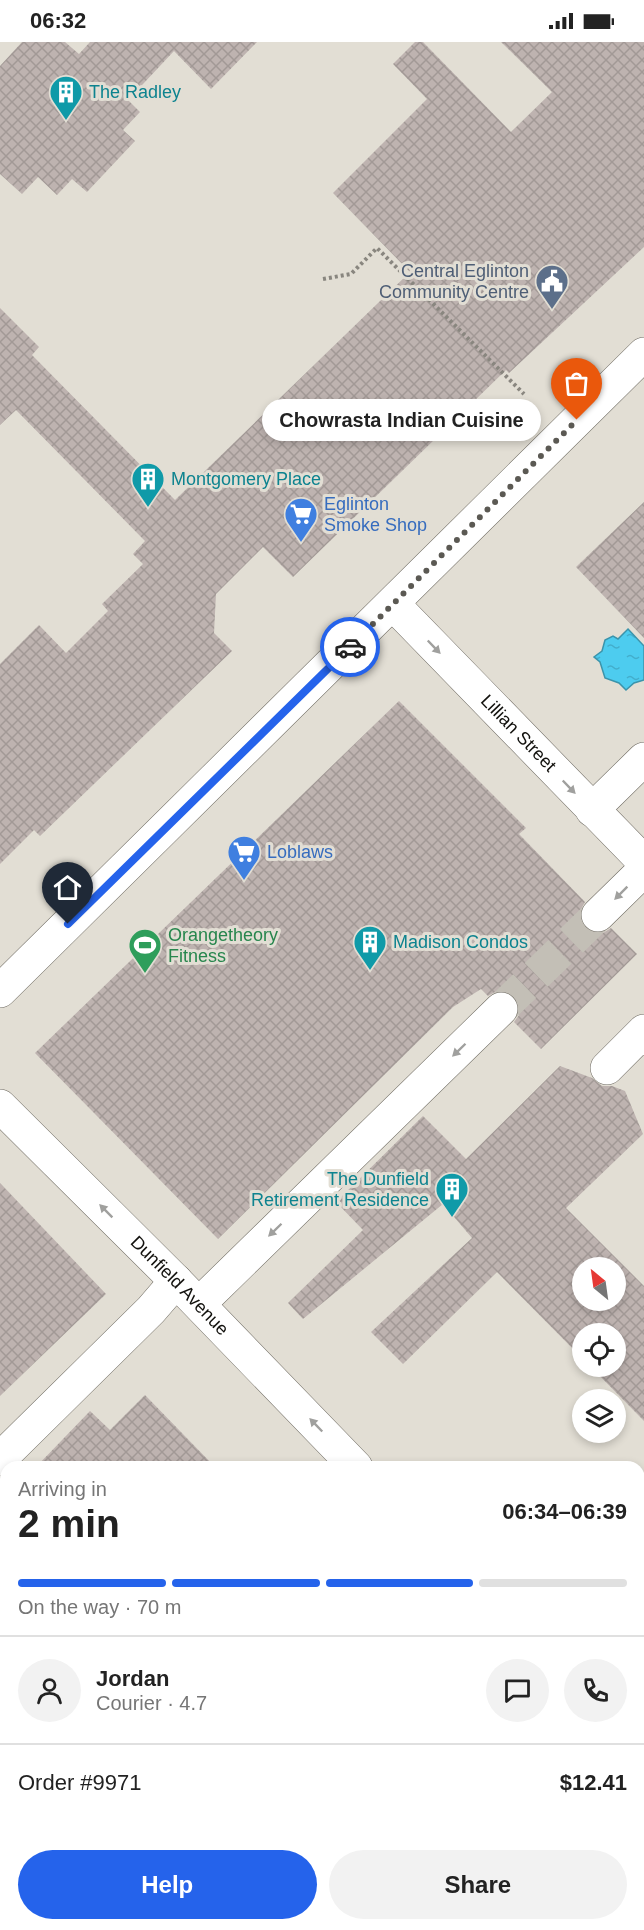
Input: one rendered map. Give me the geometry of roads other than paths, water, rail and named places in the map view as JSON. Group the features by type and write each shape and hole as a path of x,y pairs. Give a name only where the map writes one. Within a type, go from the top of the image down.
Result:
{"street":[{"path":"0,991 644,354"},
{"name":"Lillian Street","path":"393,604 644,862"},
{"path":"592,810 644,759"},
{"path":"598,915 644,870"},
{"path":"199,1304 501,1009"},
{"path":"607,1068 644,1031"},
{"name":"Dunfield Avenue","path":"0,1106 199,1304 350,1461"},
{"path":"0,1459 151,1310 176,1281"}],"water":[{"path":"628,629 644,646 644,680 634,683 626,690 619,683 605,678 600,662 594,657 602,651 605,640 613,636 618,639"}],"tunnel":[{"path":"501,1009 598,915"}],"place":[{"name":"The Radley","path":"66,121"},
{"name":"Central Eglinton Community Centre","path":"552,310"},
{"name":"Chowrasta Indian Cuisine","path":"577,420"},
{"name":"Montgomery Place","path":"148,508"},
{"name":"Eglinton Smoke Shop","path":"301,543"},
{"name":"Loblaws","path":"244,881"},
{"name":"Madison Condos","path":"370,971"},
{"name":"Orangetheory Fitness","path":"145,974"},
{"name":"The Dunfield Retirement Residence","path":"452,1218"}]}
